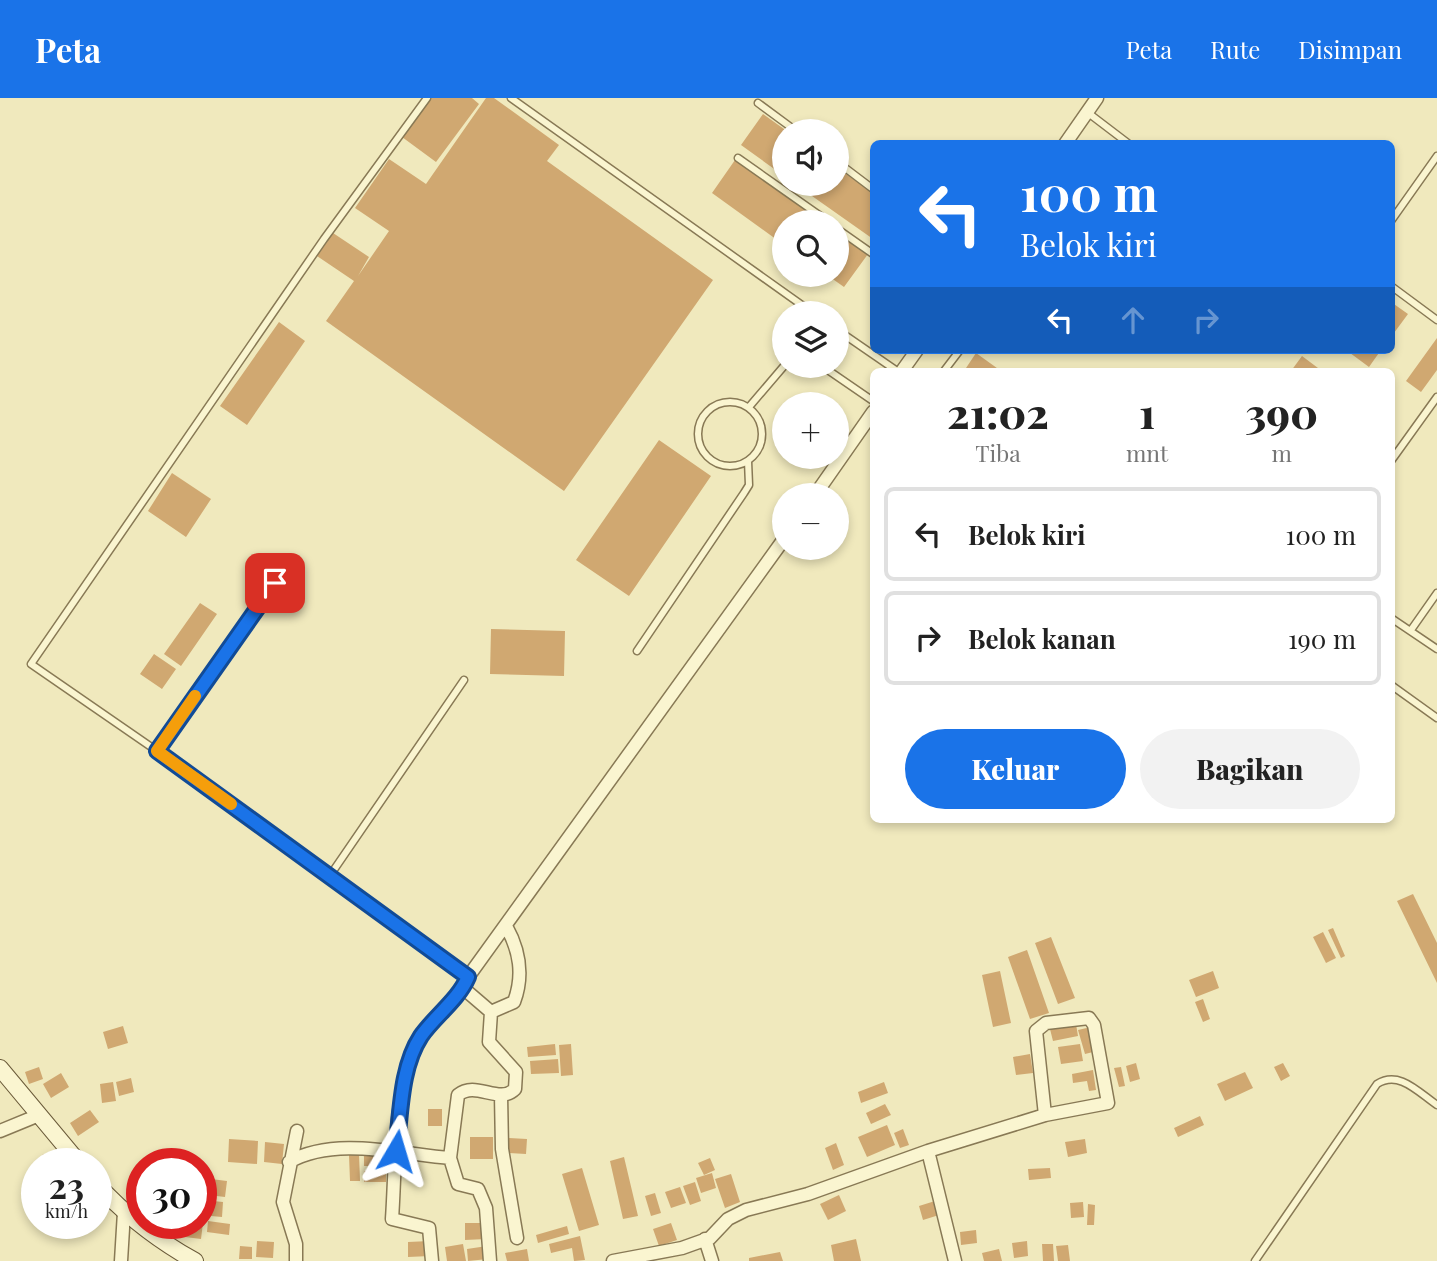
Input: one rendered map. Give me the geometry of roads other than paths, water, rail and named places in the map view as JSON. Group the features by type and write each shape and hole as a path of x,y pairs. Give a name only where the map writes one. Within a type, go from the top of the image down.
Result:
{"street":[{"path":"1068,140 1097,98"},
{"path":"902,368 914,354"},
{"path":"823,483 870,416"},
{"path":"432,1261 429,1228 392,1219 396,1151 407,1068 421,1037 466,982 772,556"},
{"path":"491,1012 514,1002 521,979 518,953 506,926"},
{"path":"466,982 491,1012 489,1042 510,1062 517,1082 511,1093 501,1095 476,1089 458,1095 450,1158 458,1184 478,1189 484,1199 490,1261"},
{"path":"613,1261 673,1250 705,1239 728,1219 746,1210 844,1182 928,1151 1045,1115 1108,1103 1094,1024 1089,1017 1046,1023 1036,1031 1045,1115"},
{"path":"0,1068 67,1148"},
{"path":"501,1095 504,1170 517,1238"},
{"path":"0,1131 39,1115"},
{"path":"296,1261 296,1244 283,1202 297,1130"},
{"path":"289,1162 325,1149 396,1151 409,1156 450,1158"},
{"path":"928,1151 955,1261"},
{"path":"112,1199 150,1234 195,1261"},
{"path":"121,1261 124,1212"},
{"path":"705,1239 712,1261"}],"lane":[{"path":"427,98 324,239 32,659 34,668 157,751 466,982"},
{"path":"511,98 796,301"},
{"path":"758,103 780,119"},
{"path":"1087,112 1124,140"},
{"path":"1395,215 1437,156"},
{"path":"738,158 812,210"},
{"path":"849,170 870,186"},
{"path":"849,237 870,252"},
{"path":"1395,289 1437,320"},
{"path":"849,338 870,351"},
{"path":"874,354 895,368"},
{"path":"946,368 957,354"},
{"path":"749,407 774,378"},
{"path":"839,378 870,399"},
{"path":"1395,455 1437,397"},
{"path":"735,402 749,407 759,419 763,435 759,450 748,461 734,466 718,464 705,455 699,441 699,425 706,411 719,403 735,402"},
{"path":"637,651 749,485 748,461"},
{"path":"157,751 291,561"},
{"path":"1410,630 1437,593"},
{"path":"1395,621 1437,649"},
{"path":"329,877 464,680"},
{"path":"1395,688 1437,718"},
{"path":"1255,1261 1377,1084 1388,1077 1397,1077 1437,1105"}]}
